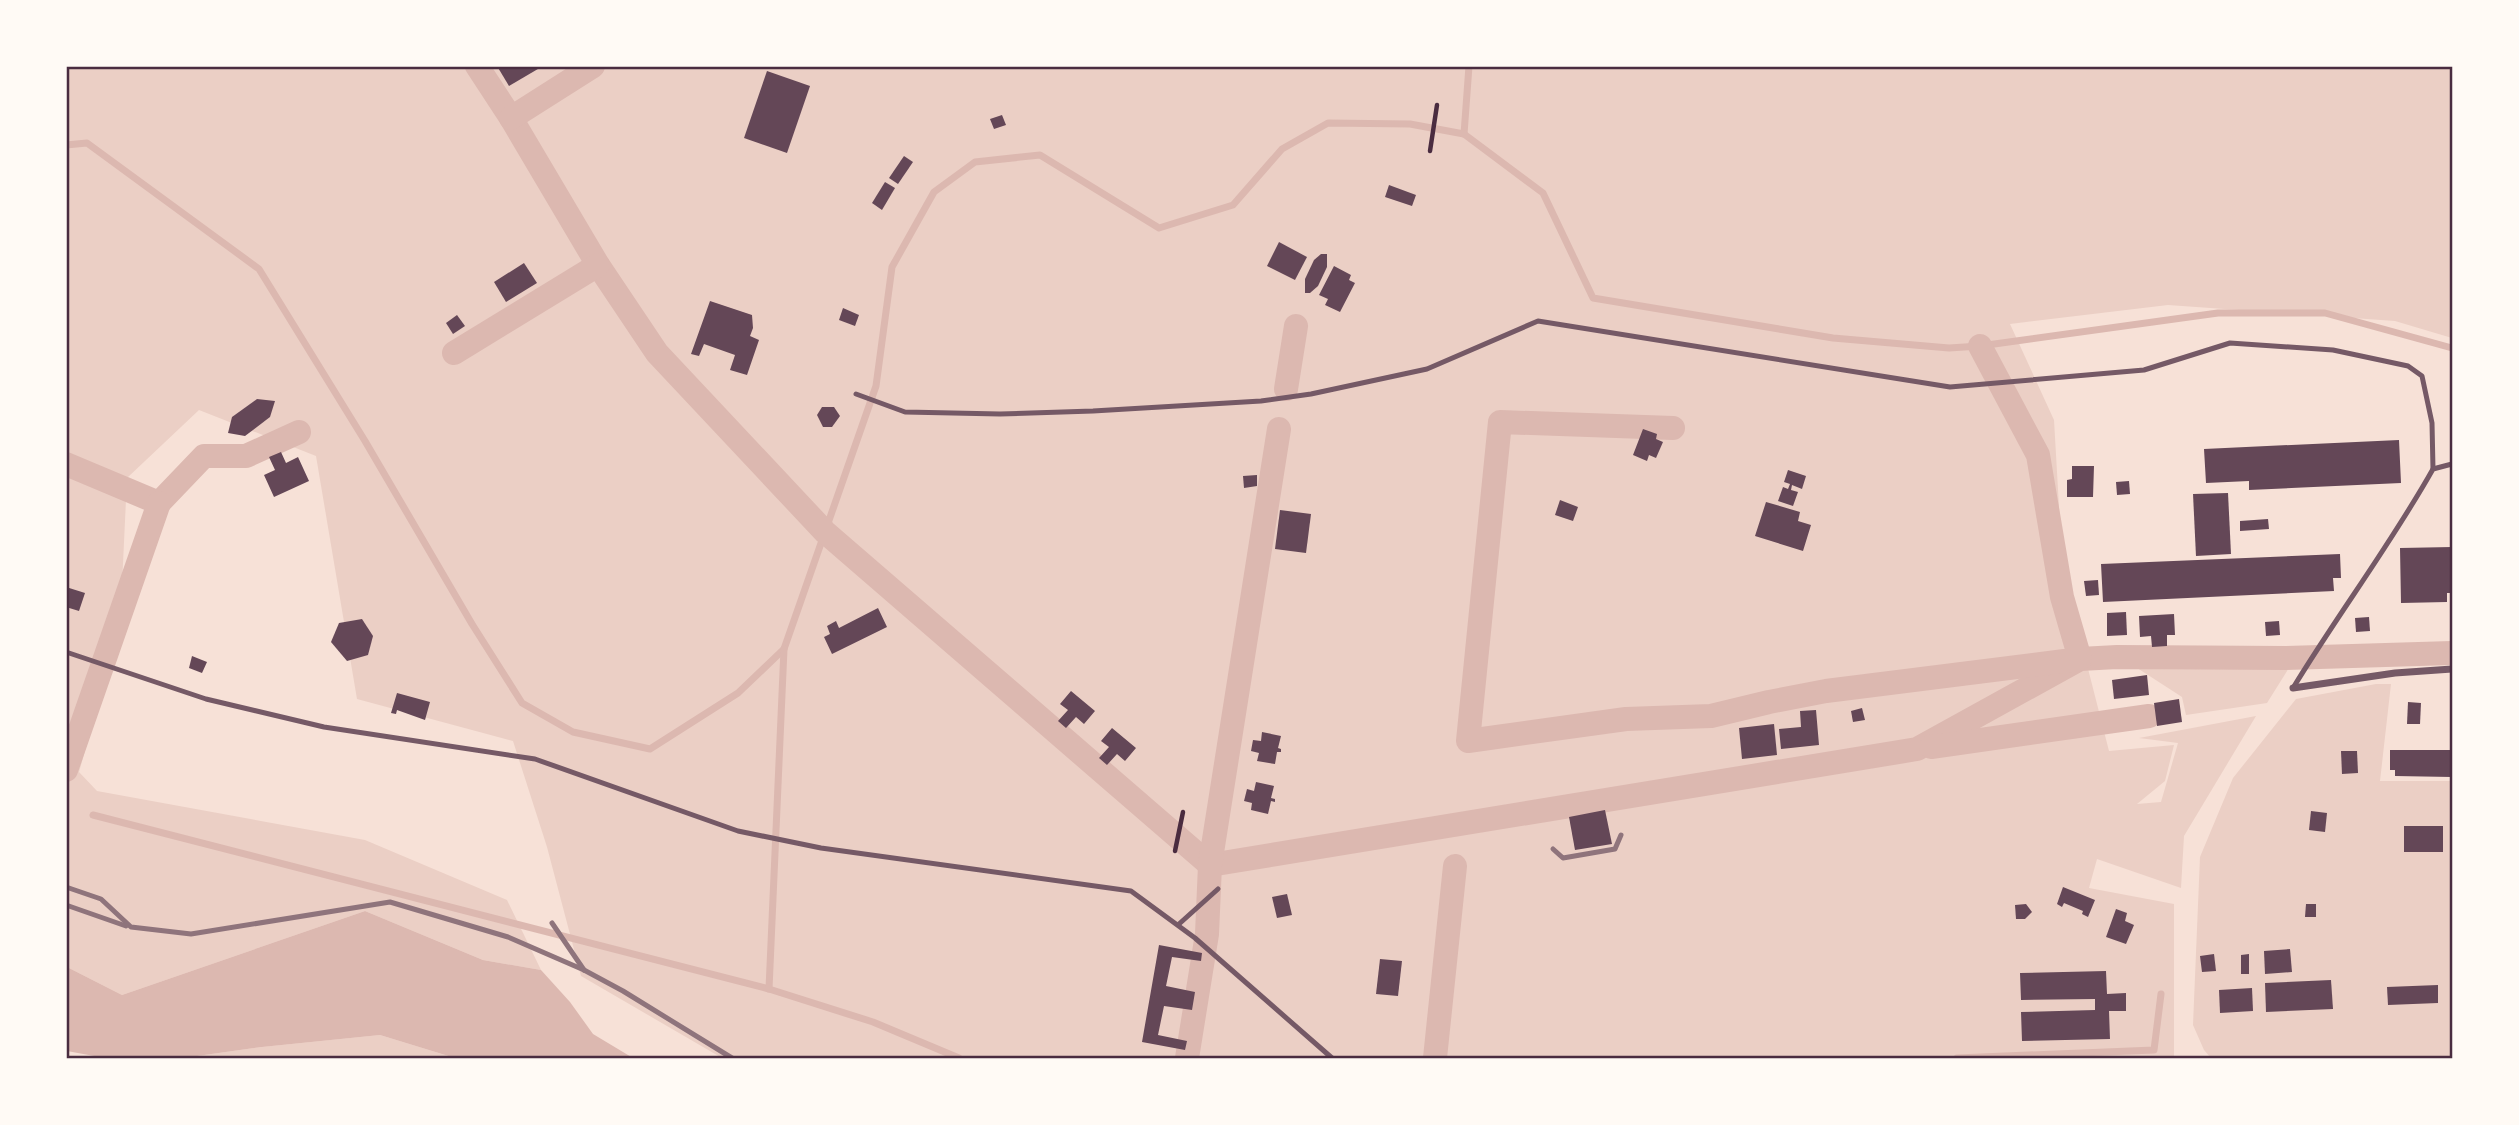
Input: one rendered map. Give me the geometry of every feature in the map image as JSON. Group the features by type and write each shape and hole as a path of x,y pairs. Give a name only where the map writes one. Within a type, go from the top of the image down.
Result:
{"street":[{"path":"2293,688 2395,673 2452,669"}],"lane":[{"path":"856,394 905,412 1000,414 1189,406 1311,394 1427,369 1538,321 1950,387 2144,370 2230,343 2333,350 2408,366 2421,376 2432,423 2433,469 2416,500 2293,688"},
{"path":"2433,469 2452,464"},
{"path":"66,652 206,699 324,727 535,759 738,831 821,848 1131,891 1195,938 1332,1059"},
{"path":"1179,924 1218,889"}],"path":[{"path":"1430,151 1437,104"},
{"path":"1175,851 1183,812"}],"shaded area":[{"path":"66,67 2452,67 2452,338 2395,321 2168,305 2010,324 2054,420 2064,593 2084,653 2109,751 2174,745 2165,781 2137,804 2161,802 2178,743 2139,738 2256,716 2184,836 2181,888 2097,859 2089,888 2174,904 2174,1058 722,1058 581,976 547,847 513,741 357,699 316,456 199,410 127,478 120,628 79,772 97,791 365,840 507,900 541,970 483,960 365,911 122,995 67,967"},
{"path":"2292,663 2267,703 2186,715 2182,697 2131,664"},
{"path":"2376,684 2391,684 2380,781 2452,781 2452,1058 2211,1058 2204,1050 2193,1025 2200,857 2233,778 2296,699"},
{"path":"365,911 483,960 541,970 570,1002 593,1034 633,1058 455,1058 380,1035 183,1058 105,1058 67,1051 67,967 122,995"},
{"path":"380,1035 455,1058 183,1058 262,1047"}],"building":[{"path":"497,66 543,66 509,86"},
{"path":"767,71 810,86 787,153 744,138"},
{"path":"1002,115 1006,125 994,129 990,119"},
{"path":"904,156 913,162 898,184 889,178"},
{"path":"885,182 895,188 882,210 872,203"},
{"path":"1389,185 1416,195 1412,206 1385,197"},
{"path":"1279,242 1307,257 1295,280 1267,266"},
{"path":"1321,254 1327,254 1327,267 1318,286 1310,293 1305,293 1305,279 1314,260"},
{"path":"524,263 537,283 506,302 494,282"},
{"path":"1334,266 1351,275 1349,280 1355,283 1340,312 1325,305 1328,299 1319,295"},
{"path":"710,301 752,315 753,328 750,336 759,340 747,375 730,370 735,355 704,344 699,356 691,354"},
{"path":"843,308 859,315 855,326 839,320"},
{"path":"457,315 465,326 453,334 446,323"},
{"path":"257,399 275,401 270,417 245,436 228,433 232,417"},
{"path":"822,407 834,407 840,416 832,427 823,427 817,415"},
{"path":"1643,429 1657,434 1656,439 1663,442 1656,458 1649,455 1647,461 1633,455"},
{"path":"2399,440 2401,483 2249,490 2249,481 2206,483 2204,449"},
{"path":"281,452 286,463 298,457 309,481 274,497 264,475 275,470 269,457"},
{"path":"2072,466 2094,466 2093,497 2067,497 2067,480 2072,479"},
{"path":"1788,470 1806,476 1802,489 1792,485 1791,490 1798,492 1793,506 1778,501 1783,487 1788,489 1790,484 1784,482"},
{"path":"1257,475 1257,486 1244,488 1243,476"},
{"path":"2129,481 2130,494 2117,495 2116,482"},
{"path":"2228,493 2231,554 2196,556 2193,494"},
{"path":"1560,500 1578,507 1573,521 1555,515"},
{"path":"1766,502 1800,512 1798,521 1811,525 1803,551 1755,536"},
{"path":"1280,510 1311,514 1306,553 1275,549"},
{"path":"2268,519 2269,529 2240,531 2240,521"},
{"path":"2452,547 2452,593 2447,593 2447,602 2401,603 2400,548"},
{"path":"2340,554 2341,578 2333,578 2334,591 2103,602 2101,564"},
{"path":"2098,580 2099,595 2086,596 2084,581"},
{"path":"66,587 85,593 79,611 66,607"},
{"path":"878,608 887,627 832,654 824,637 830,634 827,626 836,621 839,628"},
{"path":"2126,612 2127,635 2107,636 2107,613"},
{"path":"2174,614 2175,635 2167,635 2167,646 2152,647 2151,636 2140,637 2139,616"},
{"path":"2369,617 2370,631 2356,632 2355,618"},
{"path":"362,619 373,636 368,655 347,661 331,642 339,623"},
{"path":"2279,621 2280,635 2266,636 2265,622"},
{"path":"192,656 207,662 202,673 189,668"},
{"path":"2147,675 2149,695 2114,699 2112,680"},
{"path":"1071,691 1095,711 1084,724 1076,717 1066,728 1058,721 1068,710 1060,704"},
{"path":"397,693 430,702 425,720 397,710 396,714 391,713"},
{"path":"2179,699 2182,722 2157,726 2154,703"},
{"path":"2408,702 2421,703 2420,724 2407,724"},
{"path":"1862,708 1865,720 1853,722 1851,711"},
{"path":"1816,710 1819,745 1781,749 1779,729 1801,727 1800,711"},
{"path":"1774,724 1777,755 1742,759 1739,728"},
{"path":"1112,728 1136,748 1125,761 1117,754 1107,765 1099,758 1109,747 1101,741"},
{"path":"1262,732 1281,736 1278,748 1281,752 1277,752 1275,764 1257,761 1259,753 1251,751 1253,740 1261,741"},
{"path":"2390,750 2452,750 2452,777 2395,776 2395,770 2390,770"},
{"path":"2341,751 2357,751 2358,773 2342,774"},
{"path":"1256,782 1274,786 1271,798 1275,799 1275,802 1271,801 1268,814 1251,810 1252,803 1244,801 1247,789 1254,791"},
{"path":"1605,810 1612,844 1575,850 1569,817"},
{"path":"2311,811 2327,813 2325,832 2309,830"},
{"path":"2404,826 2443,826 2443,852 2404,852"},
{"path":"2063,887 2095,900 2088,917 2082,914 2083,911 2064,903 2062,907 2057,904"},
{"path":"1287,894 1292,915 1277,918 1272,897"},
{"path":"2026,904 2032,912 2025,919 2016,919 2015,905"},
{"path":"2306,904 2316,904 2316,917 2305,917"},
{"path":"2116,909 2127,913 2125,921 2134,925 2126,944 2106,937"},
{"path":"1159,945 1202,953 1201,961 1172,957 1166,986 1195,992 1192,1010 1164,1006 1158,1035 1187,1041 1185,1050 1142,1042"},
{"path":"2290,949 2292,972 2265,974 2264,951"},
{"path":"2214,954 2216,971 2202,972 2200,956"},
{"path":"2249,954 2249,974 2241,974 2241,955"},
{"path":"1380,959 1402,961 1398,996 1376,994"},
{"path":"2106,971 2107,994 2126,993 2126,1011 2109,1011 2110,1039 2022,1041 2021,1012 2095,1010 2095,999 2021,1000 2020,973"},
{"path":"2331,980 2333,1009 2266,1012 2265,983"},
{"path":"2438,985 2438,1003 2388,1005 2387,987"},
{"path":"2252,988 2253,1011 2220,1013 2219,990"}],"waterway":[{"path":"477,66 598,265 657,353 825,532 1210,865 1917,749 2080,659 2286,658 2452,653"},
{"path":"511,118 593,66"},
{"path":"1464,134 1469,66"},
{"path":"66,145 87,143 259,269 522,703 573,732 650,749 738,693 784,649 876,386 892,267 934,192 975,162 1040,155 1159,228 1233,205 1282,149 1328,123 1410,124 1464,134 1543,193 1593,298 1833,338 1949,348 2218,313 2325,313 2452,348"},
{"path":"454,353 598,265"},
{"path":"1286,389 1296,326"},
{"path":"1673,428 1500,422 1468,741 1626,719 1711,716 1826,691 2080,659 2062,597 2038,455 1980,346"},
{"path":"1187,1058 1207,934 1210,865 1279,429"},
{"path":"66,464 159,503 204,456 246,456 299,432"},
{"path":"66,770 159,503"},
{"path":"769,989 784,649"},
{"path":"1931,747 2149,716"},
{"path":"93,815 769,989 873,1022 959,1058"},
{"path":"1435,1058 1455,866"},
{"path":"1957,1058 2154,1050 2161,994"}],"railway":[{"path":"1553,849 1563,858 1615,849 1621,835"},
{"path":"66,887 101,899 131,927 191,934 390,902 508,937 584,970 732,1058"},
{"path":"66,905 126,926"},
{"path":"552,923 584,970"}]}
